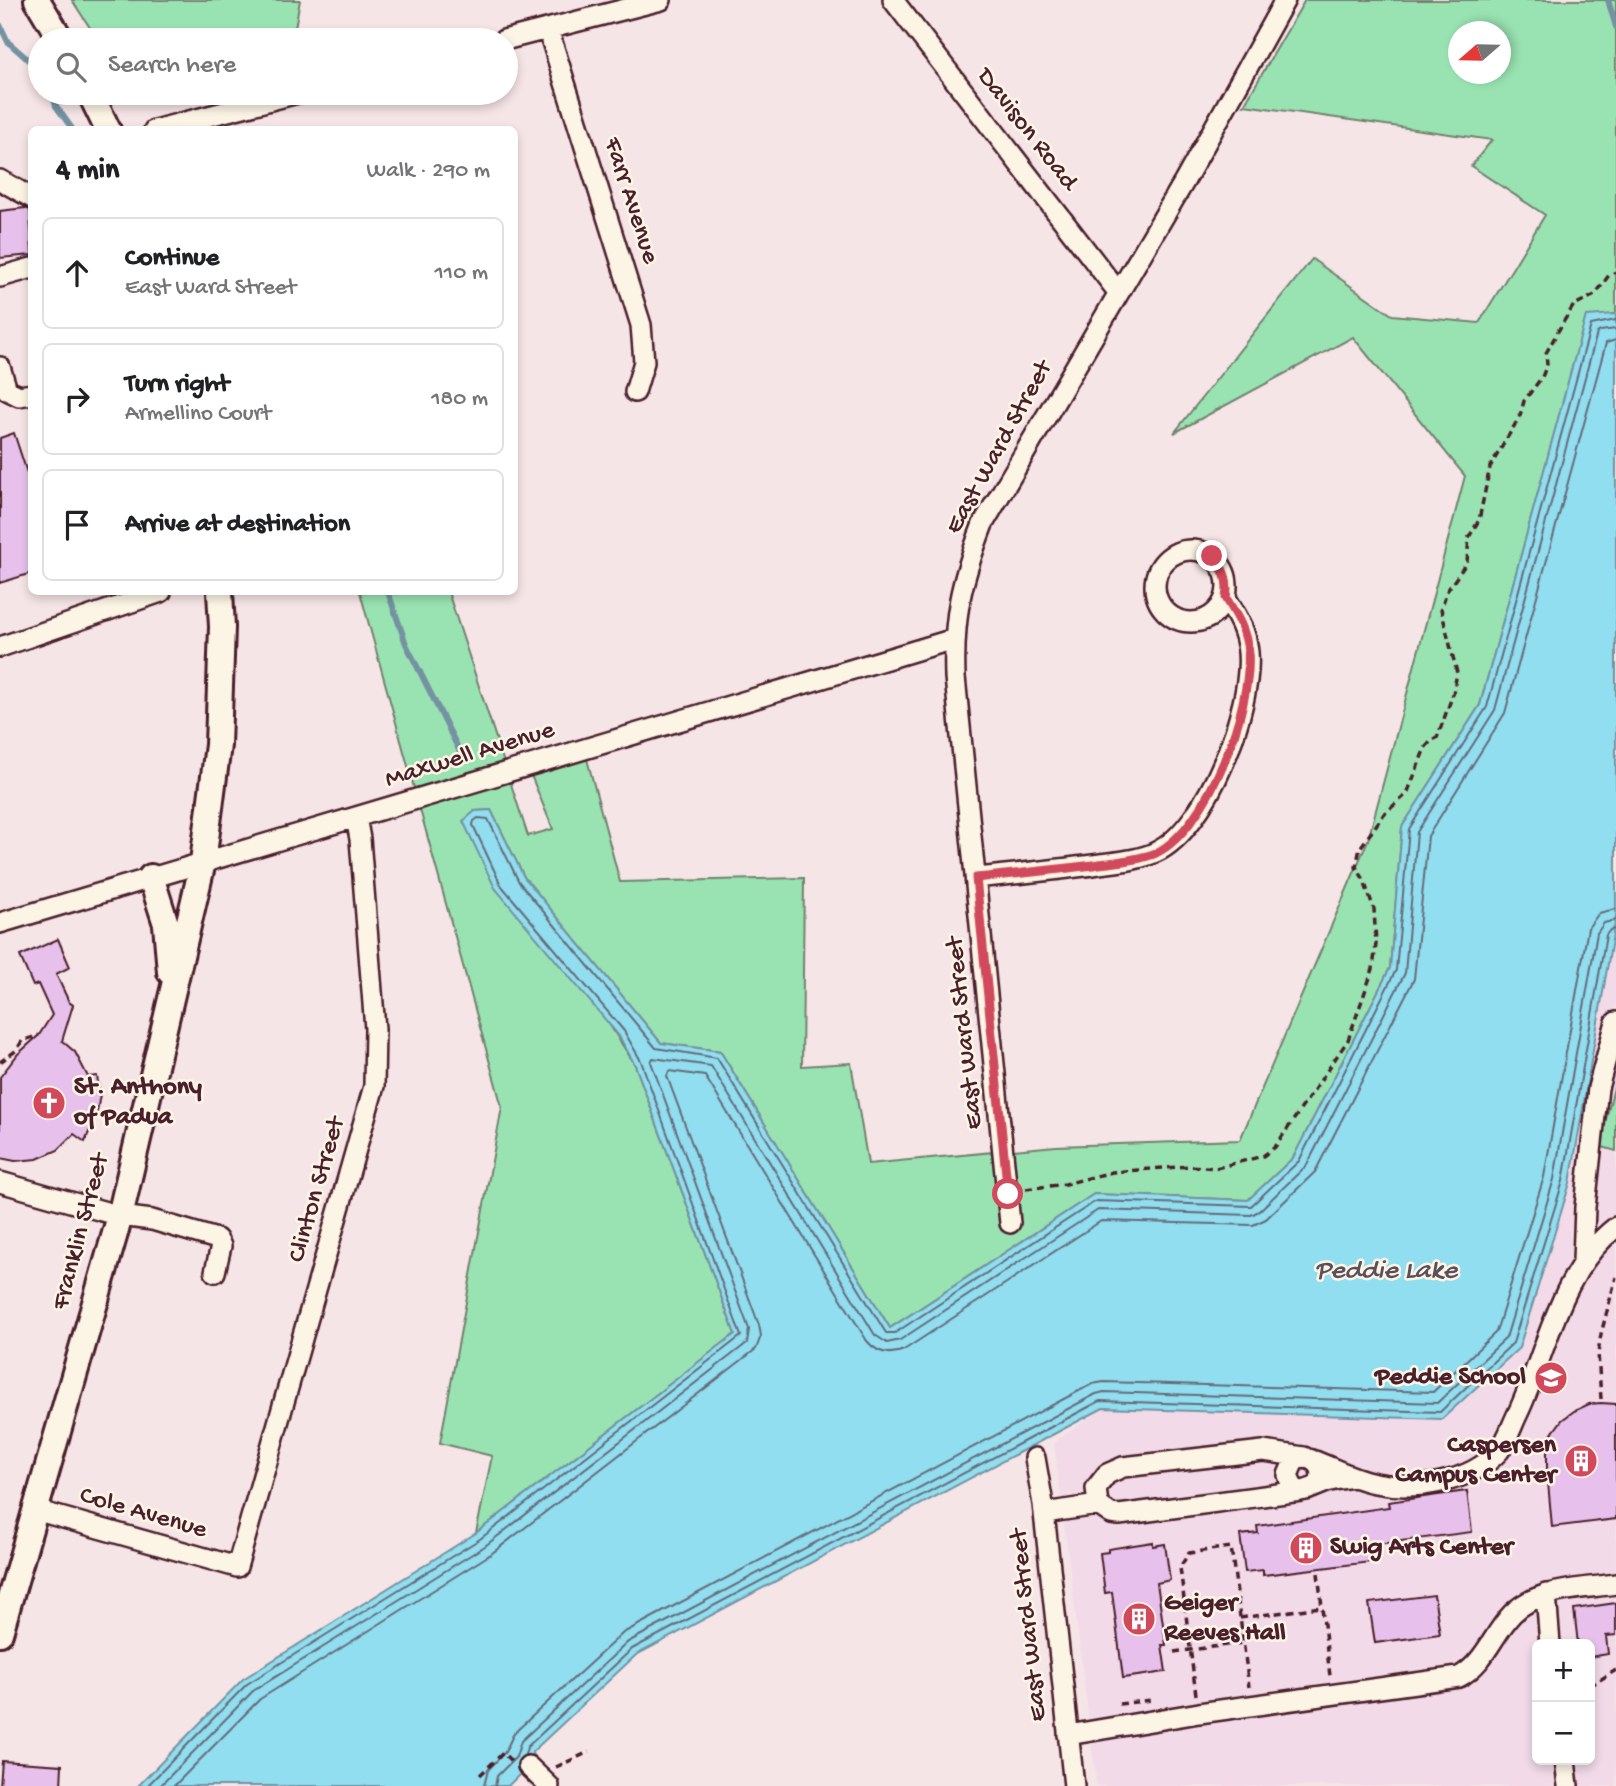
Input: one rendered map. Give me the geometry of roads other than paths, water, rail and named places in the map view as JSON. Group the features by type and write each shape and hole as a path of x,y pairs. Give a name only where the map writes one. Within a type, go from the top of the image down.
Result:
{"main road":[{"path":"37,0 54,28"},
{"path":"96,105 106,126"},
{"name":"Franklin Street","path":"0,1633 120,1216 203,862 218,745 222,627 220,595"},
{"path":"151,877 166,923 172,993"}],"street":[{"path":"518,36 662,0"},
{"name":"Davison Road","path":"893,0 1118,292"},
{"name":"East Ward Street","path":"1010,1223 955,677 954,639 966,568 983,524 1184,182 1285,0"},
{"name":"Farr Avenue","path":"548,29 641,325 644,362 635,392"},
{"path":"170,126 251,105"},
{"path":"0,180 28,196"},
{"path":"0,277 28,269"},
{"path":"0,367 7,390 19,396 28,395"},
{"path":"0,647 152,595"},
{"path":"976,878 1130,860 1157,852 1181,833 1197,815 1220,770 1245,702 1249,677 1248,650 1242,622 1226,598"},
{"name":"Maxwell Avenue","path":"0,923 954,639"},
{"name":"Clinton Street","path":"237,1567 374,1086 375,1029 356,817"},
{"path":"1583,1261 1585,1207 1598,1088 1616,1022"},
{"path":"0,1182 120,1216 152,1220 217,1239 222,1246 215,1272"},
{"path":"1098,1505 1096,1488 1107,1474 1123,1467 1263,1451 1309,1459 1372,1483 1396,1486 1441,1481 1483,1465 1500,1449 1526,1395 1544,1343 1583,1261 1589,1251 1616,1227"},
{"name":"East Ward Street","path":"1035,1458 1044,1513 1074,1786"},
{"path":"1309,1459 1321,1472 1320,1482 1309,1488 1292,1485 1288,1475 1291,1465 1309,1459"},
{"path":"1044,1513 1098,1505 1111,1514 1119,1515 1309,1488 1353,1477"},
{"name":"Cole Avenue","path":"35,1510 237,1567"},
{"path":"1068,1735 1199,1713 1459,1676 1473,1670 1512,1614 1525,1603 1546,1594 1616,1584"},
{"path":"1546,1594 1550,1639"},
{"path":"1566,1765 1568,1786"},
{"path":"524,1768 549,1786"}],"water":[{"name":"Peddie Lake","path":"1616,314 1616,917 1570,1183 1519,1348 1442,1419 1103,1408 636,1655 532,1752 534,1760 508,1786 138,1786 243,1679 476,1533 735,1334 635,1065 619,1036 495,888 463,821 475,811 491,810 524,877 661,1043 720,1051 890,1328 1094,1194 1248,1200 1293,1158 1390,968 1402,827 1480,705 1586,316"}],"waterway":[{"path":"1608,0 1616,27"},
{"path":"0,25 8,42 28,60"},
{"path":"56,105 70,126"},
{"path":"389,595 406,644 461,754"}],"place":[{"name":"St. Anthony of Padua","path":"49,1103"},
{"name":"Peddie School","path":"1551,1378"},
{"name":"Caspersen Campus Center","path":"1581,1461"},
{"name":"Swig Arts Center","path":"1306,1548"},
{"name":"Geiger Reeves Hall","path":"1139,1619"}]}
